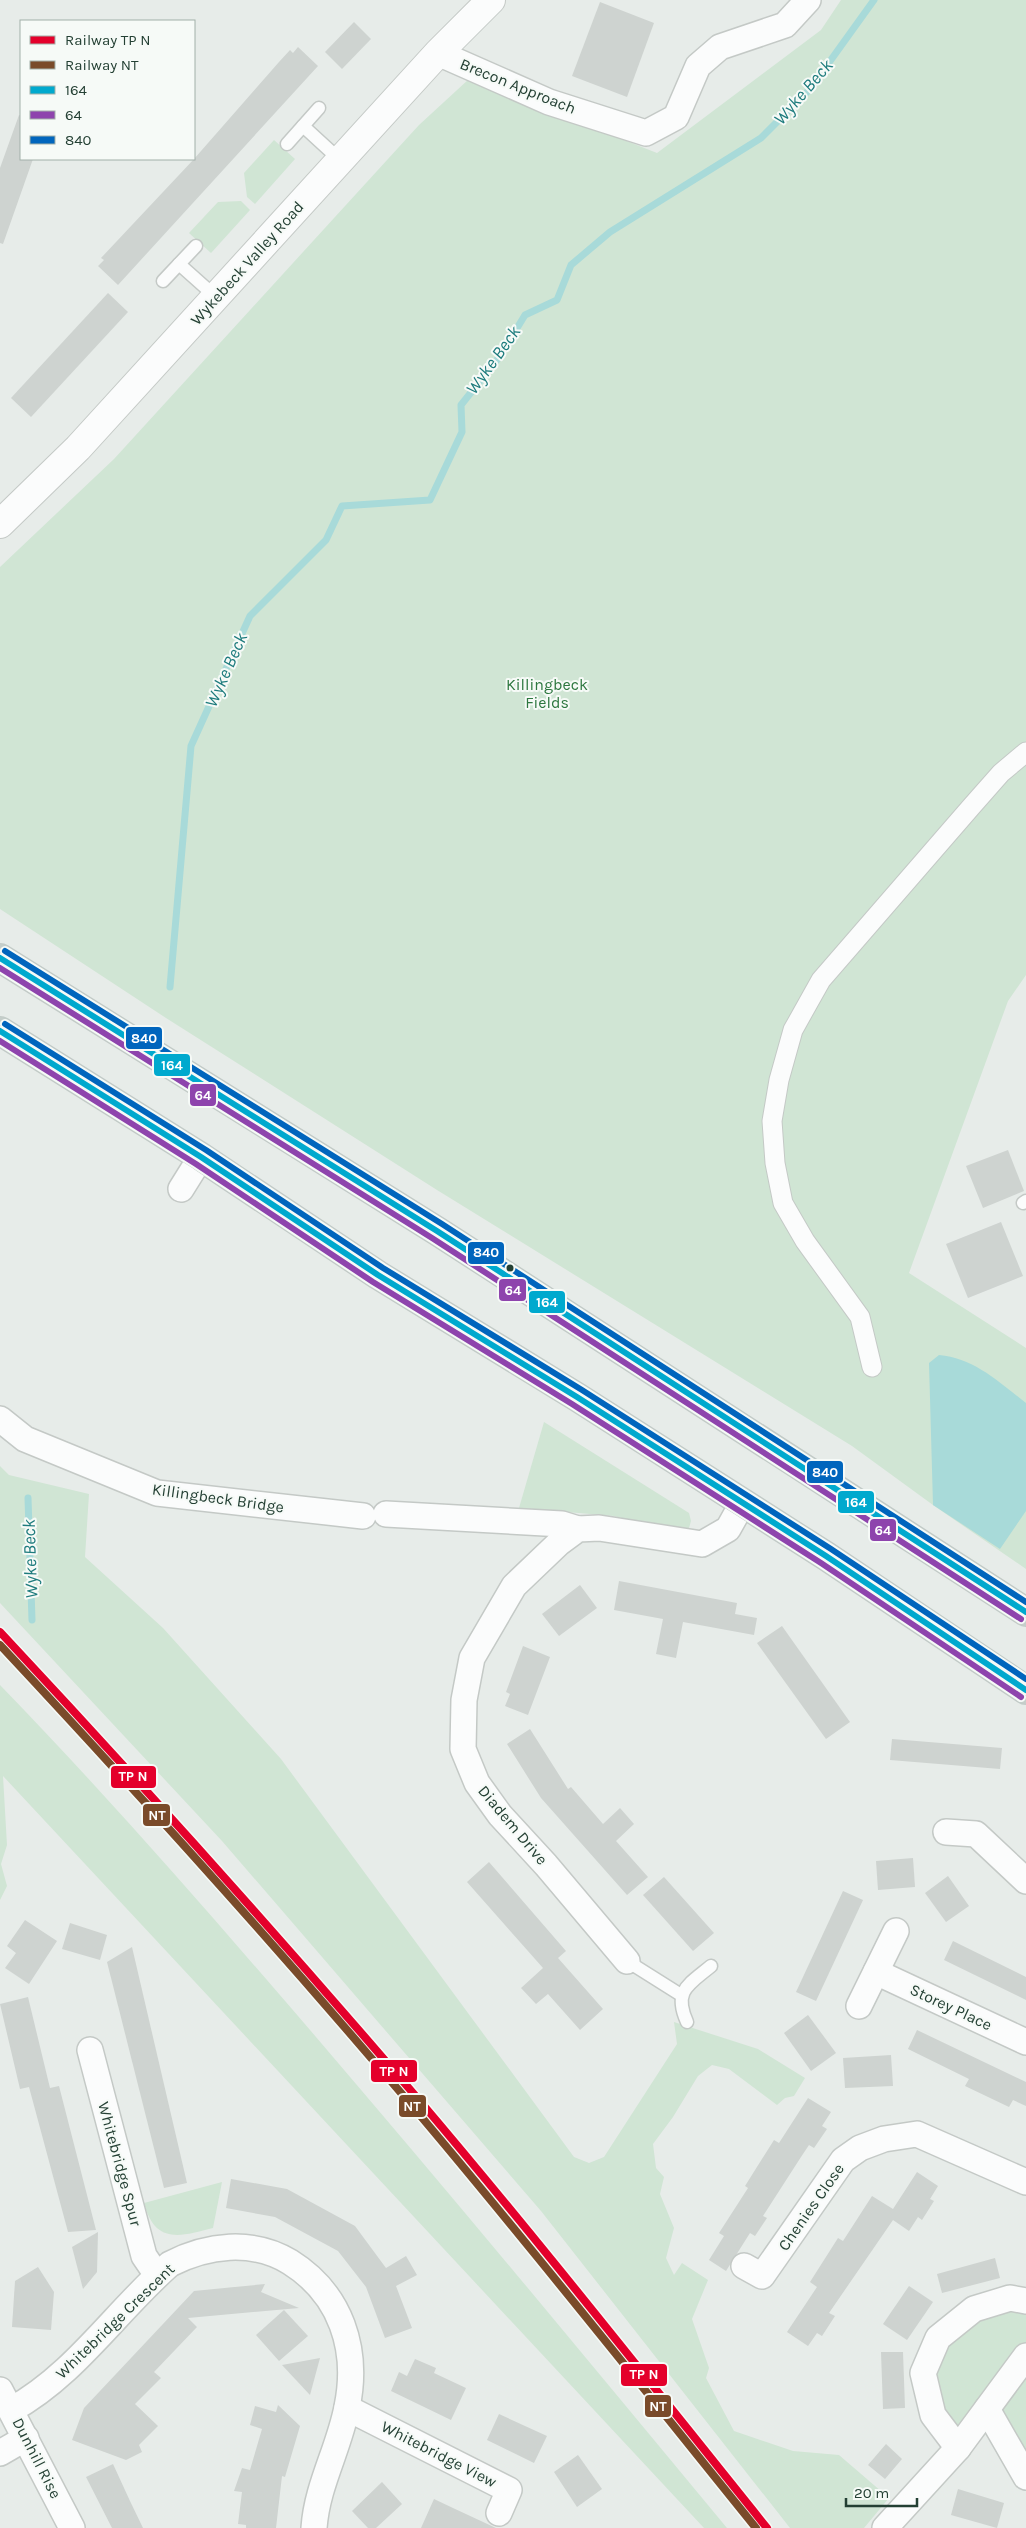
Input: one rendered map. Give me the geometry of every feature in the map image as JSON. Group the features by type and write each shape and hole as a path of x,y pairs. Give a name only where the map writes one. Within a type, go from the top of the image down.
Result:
{"highway":[{"path":"0,958 437,1231 1026,1612"},
{"path":"0,1031 201,1157 378,1275 577,1397 834,1562 1026,1690"},
{"path":"989,1588 1026,1604"}],"street":[{"name":"Wykebeck Valley Road","path":"0,524 78,448 438,53 470,12 491,0"},
{"name":"Brecon Approach","path":"438,53 549,102 646,133 676,117 698,66 720,47 785,25 808,0"},
{"path":"872,1367 860,1318 805,1241 783,1203 775,1163 772,1121 779,1080 793,1030 821,980 1001,773 1026,752"},
{"path":"181,1190 201,1157"},
{"name":"Killingbeck Bridge","path":"0,1418 25,1439 157,1493 374,1515 562,1524 578,1530"},
{"path":"578,1530 599,1528 702,1544 728,1528 742,1504"},
{"name":"Diadem Drive","path":"578,1530 559,1542 514,1586 472,1658 464,1700 463,1749 476,1783 500,1815 546,1865 627,1961"},
{"path":"946,1832 976,1834 1026,1881"},
{"path":"859,2006 896,1931"},
{"name":"Storey Place","path":"876,1972 1026,2042"},
{"name":"Whitebridge Spur","path":"90,2050 144,2256 157,2275"},
{"name":"Chenies Close","path":"744,2266 762,2276 843,2160 860,2148 884,2139 917,2134 1026,2182"},
{"name":"Whitebridge Crescent","path":"6,2400 37,2396 59,2377 157,2275 170,2264 188,2255 228,2247 268,2252 303,2271 318,2284 331,2300 341,2318 347,2337 350,2377 347,2408 316,2506 314,2528"},
{"path":"958,2448 933,2415 923,2373 938,2338 974,2309 1010,2298 1026,2301"},
{"path":"885,2528 958,2448 1026,2356"},
{"name":"Dunhill Rise","path":"6,2400 72,2528"},
{"name":"Whitebridge View","path":"347,2408 508,2490 499,2512"},
{"path":"987,2409 1026,2477"},
{"path":"0,2453 26,2438"}],"lane":[{"path":"287,144 319,108"},
{"path":"303,126 340,160"},
{"path":"163,281 196,246"},
{"path":"180,264 216,297"},
{"path":"627,1961 681,1995"},
{"path":"687,2022 681,2008 681,1995 687,1986 711,1966"}],"green space":[{"name":"Killingbeck Fields","path":"841,0 1026,0 1026,975 1008,1001 909,1273 1026,1348 1026,1569 852,1446 437,1190 166,1018 0,909 0,567 114,459 419,125 469,79 657,153 821,30"},
{"path":"274,140 295,159 255,204 247,197 244,173"},
{"path":"241,201 250,210 211,253 189,233 218,202"},
{"path":"544,1422 689,1513 691,1521 689,1528 678,1532 614,1516 519,1508"},
{"path":"0,1466 9,1475 89,1494 85,1557 163,1628 281,1759 574,2157 589,2163 604,2157 677,2044 674,2022 758,2049 805,2078 794,2096 785,2098 777,2105 729,2069 712,2065 698,2076 673,2117 653,2144 656,2168 664,2177 660,2194 674,2228 666,2258 674,2275 682,2263 708,2280 692,2319 709,2368 706,2378 734,2431 793,2451 839,2455 889,2498 864,2528 790,2528 541,2211 222,1841 0,1603"},
{"path":"0,1685 112,1804 292,2009 565,2332 727,2528 704,2528 3,1776 7,1845 1,1864 7,1886 0,1900"},
{"path":"222,2182 213,2228 189,2234 170,2234 162,2231 155,2225 144,2203"},
{"path":"1026,2301 1026,2477 987,2409 958,2448 933,2415 938,2338 974,2309"}],"water":[{"path":"939,1355 964,1361 986,1372 1026,1403 1026,1511 1000,1549 933,1505 929,1363"}],"building":[{"path":"600,2 654,23 627,97 572,76"},
{"path":"354,22 371,39 342,69 325,52"},
{"path":"298,47 318,66 118,285 98,266 104,260 101,258 195,160 290,50 293,53"},
{"path":"19,115 20,160 33,160 3,244 0,243 0,168"},
{"path":"108,293 128,312 31,417 11,398"},
{"path":"1008,1150 1024,1191 983,1208 966,1166"},
{"path":"1001,1222 1023,1276 968,1298 946,1244"},
{"path":"619,1581 737,1603 735,1614 757,1618 754,1635 683,1622 676,1658 656,1654 663,1619 614,1610"},
{"path":"580,1585 597,1608 559,1636 542,1614"},
{"path":"782,1626 850,1722 826,1739 757,1643"},
{"path":"523,1646 550,1657 528,1715 505,1706 510,1694 506,1692"},
{"path":"530,1729 568,1789 571,1787 603,1824 620,1808 634,1824 616,1841 648,1877 627,1895 541,1798 507,1744"},
{"path":"892,1739 1002,1748 1000,1769 890,1760"},
{"path":"913,1858 915,1887 878,1890 876,1861"},
{"path":"489,1862 566,1951 558,1958 603,2009 580,2030 548,1994 536,2004 521,1988 543,1968 467,1882"},
{"path":"948,1876 969,1906 946,1922 925,1893"},
{"path":"664,1877 714,1933 693,1951 643,1895"},
{"path":"843,1891 863,1900 816,2001 796,1992"},
{"path":"25,1920 57,1941 29,1984 5,1968 16,1953 7,1946"},
{"path":"70,1923 107,1935 100,1960 62,1949"},
{"path":"953,1941 1026,1977 1026,2000 944,1960"},
{"path":"132,1947 187,2183 164,2188 107,1962"},
{"path":"28,1997 50,2088 59,2086 96,2230 68,2232 29,2087 20,2089 0,2004"},
{"path":"808,2015 836,2053 811,2071 784,2033"},
{"path":"917,2030 1026,2082 1026,2106 1013,2100 1009,2107 965,2086 969,2079 908,2049"},
{"path":"891,2055 893,2086 845,2088 843,2058"},
{"path":"808,2098 831,2112 822,2126 827,2129 814,2148 809,2145 763,2216 767,2218 755,2236 750,2233 726,2271 709,2260 724,2236 719,2233 748,2188 745,2186 774,2140 779,2143"},
{"path":"917,2172 938,2186 930,2199 934,2201 922,2220 918,2217 909,2231 893,2220 829,2313 835,2316 822,2336 817,2333 808,2346 787,2332 817,2287 810,2282 838,2238 843,2241 872,2196 893,2209"},
{"path":"231,2179 287,2189 355,2226 386,2268 406,2256 417,2275 396,2286 412,2328 385,2338 366,2287 338,2251 275,2217 226,2208"},
{"path":"98,2232 97,2272 83,2289 72,2247"},
{"path":"995,2258 1000,2278 942,2293 937,2274"},
{"path":"38,2267 54,2292 51,2330 12,2327 15,2281"},
{"path":"265,2284 261,2292 299,2308 188,2318 197,2327 154,2372 161,2378 135,2404 158,2426 139,2445 142,2452 126,2460 72,2440 84,2408 194,2291"},
{"path":"909,2286 933,2302 907,2340 883,2324"},
{"path":"284,2310 308,2336 279,2361 256,2335"},
{"path":"881,2352 903,2352 905,2408 883,2409"},
{"path":"320,2358 310,2395 282,2365"},
{"path":"415,2359 436,2368 434,2373 466,2388 451,2420 391,2391 399,2372 407,2376"},
{"path":"278,2405 300,2426 285,2477 282,2476 276,2528 246,2528 246,2525 238,2524 242,2492 234,2491 242,2468 250,2470 262,2429 250,2425 255,2406 276,2412"},
{"path":"499,2414 547,2436 534,2463 487,2440"},
{"path":"886,2444 902,2459 885,2479 868,2465"},
{"path":"578,2455 602,2489 577,2507 554,2472"},
{"path":"113,2464 143,2528 112,2528 86,2477"},
{"path":"382,2482 402,2504 376,2528 368,2528 352,2511"},
{"path":"958,2489 1004,2503 997,2528 951,2515"},
{"path":"434,2499 453,2508 496,2528 421,2528"}],"waterway":[{"name":"Wyke Beck","path":"170,987 191,746 250,616 326,540 342,506 430,500 462,432 461,405 500,356 525,315 557,300 571,265 610,232 761,138 810,89 874,0"},
{"name":"Wyke Beck","path":"28,1498 32,1620"}],"transit line":[{"name":"840","path":"5,951 442,1224 1026,1602"},
{"name":"164","path":"0,958 437,1231 1026,1612"},
{"name":"64","path":"0,968 432,1238 1021,1619"},
{"name":"840","path":"5,1024 206,1150 383,1268 582,1390 831,1549 1026,1679"},
{"name":"164","path":"0,1031 201,1157 378,1275 577,1397 826,1556 1026,1690"},
{"name":"64","path":"0,1041 196,1164 373,1282 572,1404 821,1563 1021,1697"},
{"path":"0,1632 212,1864 419,2100 551,2259 767,2528"}],"rail line":[{"name":"NT","path":"0,1645 209,1873 363,2048 586,2316 756,2528"}]}
